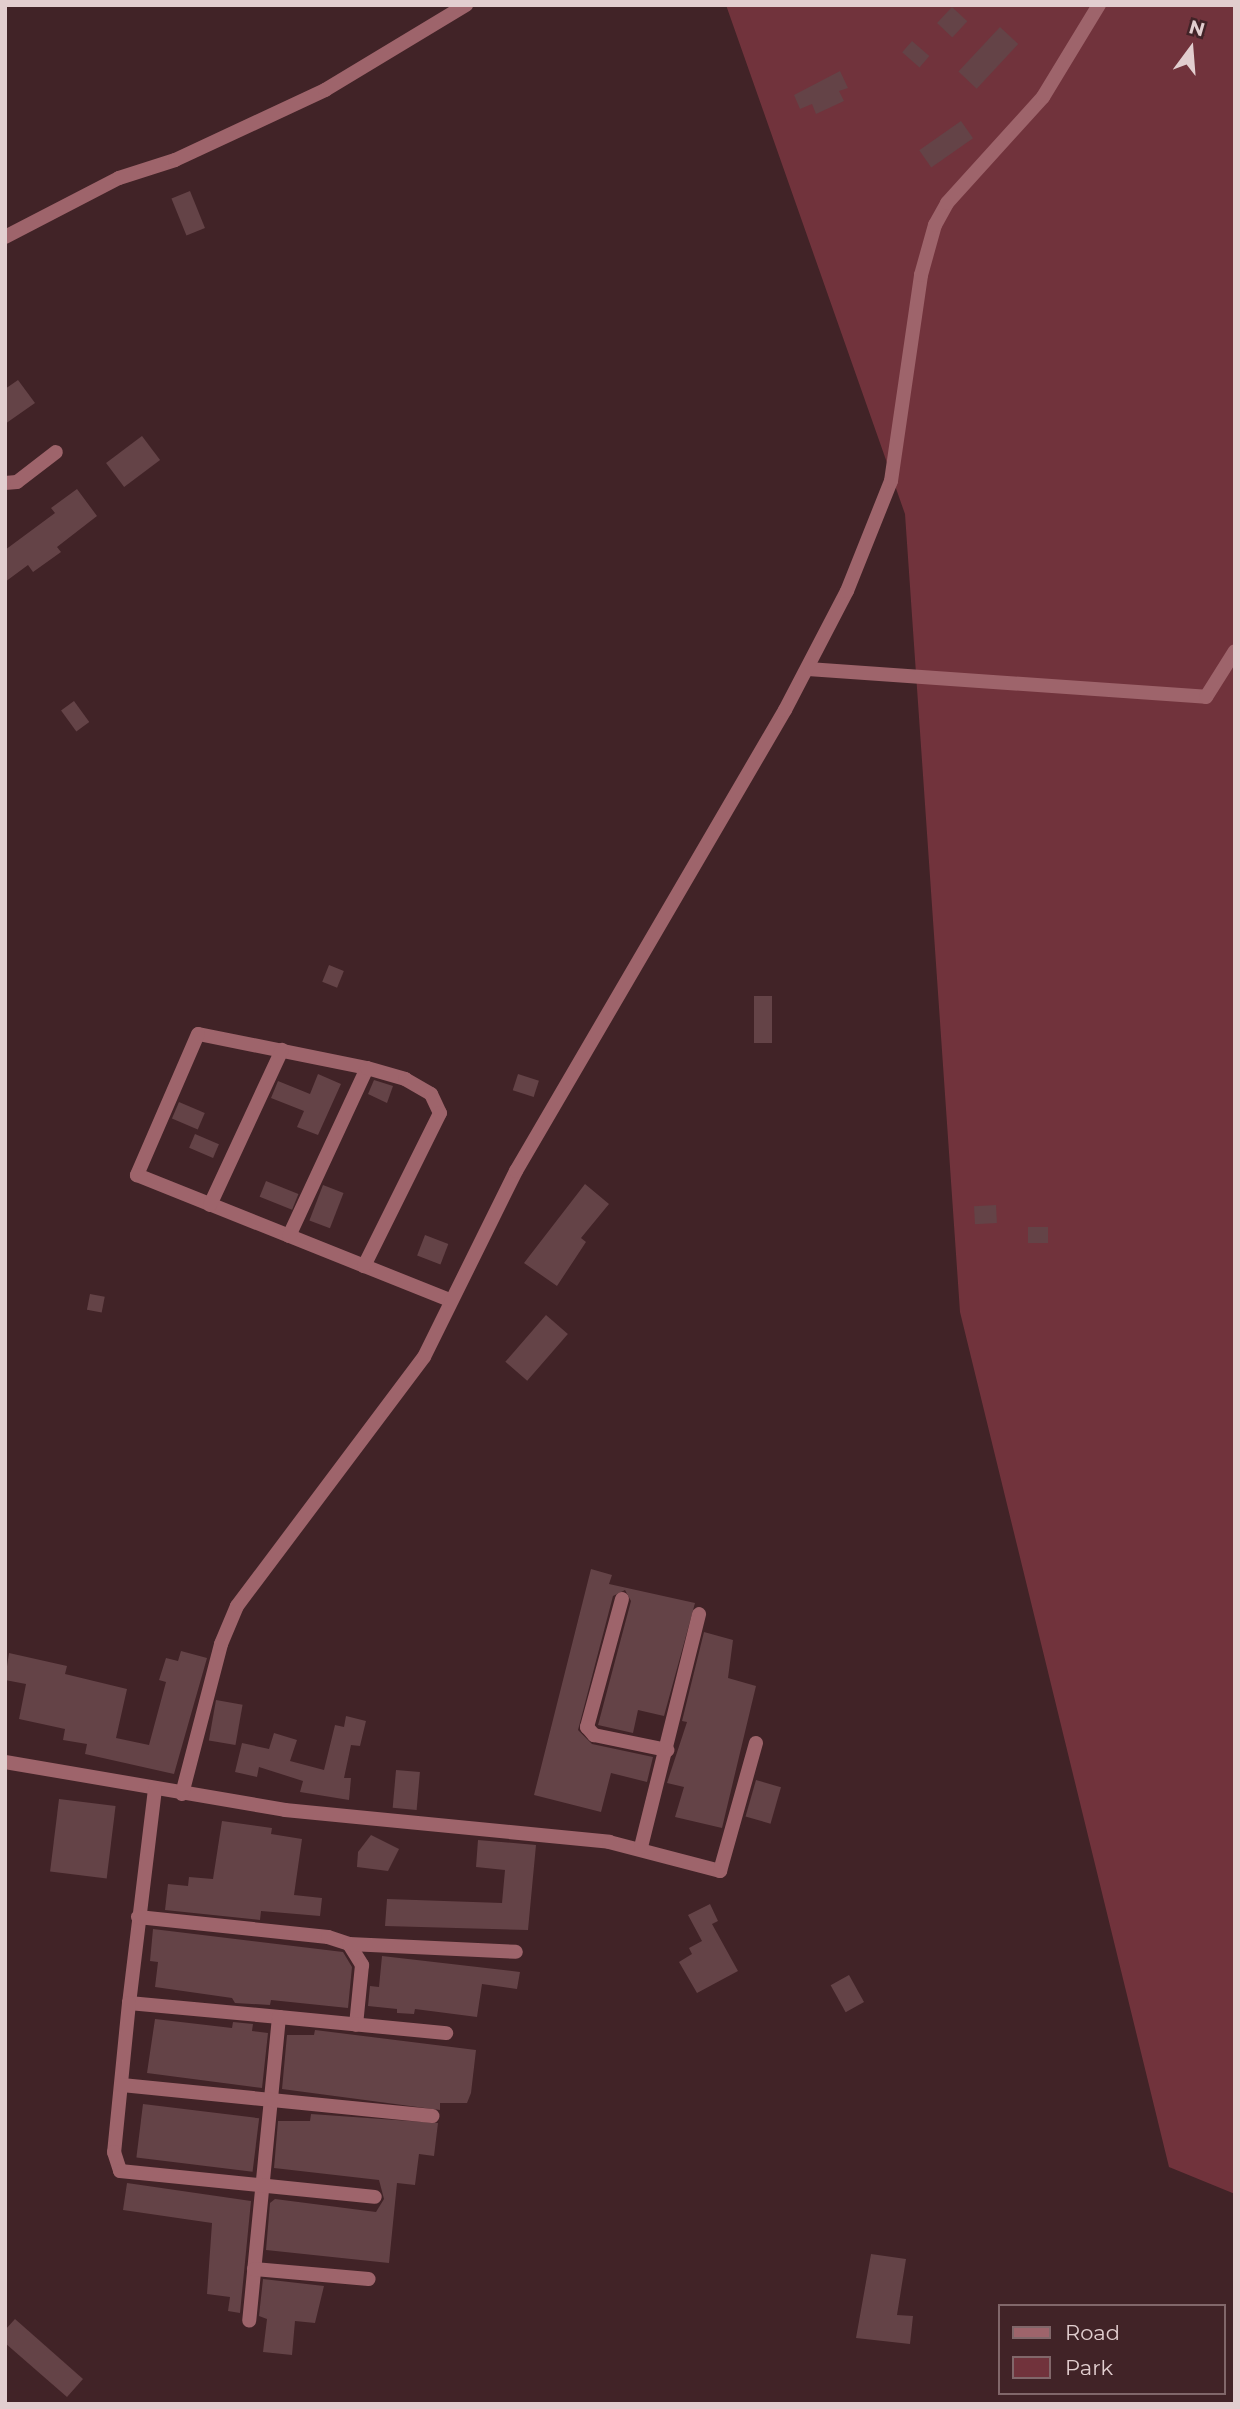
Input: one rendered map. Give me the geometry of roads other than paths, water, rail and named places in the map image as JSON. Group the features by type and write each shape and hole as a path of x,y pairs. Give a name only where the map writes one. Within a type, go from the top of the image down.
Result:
{"street":[{"path":"5,237 119,178 175,160 325,90 466,5"},
{"path":"182,1794 221,1644 237,1606 424,1357 447,1304 516,1171 808,669 852,580 891,481 921,275 935,225 947,203 1043,97 1099,5"},
{"path":"5,483 17,482 56,452"},
{"path":"808,669 1206,697 1235,651"},
{"path":"364,1266 440,1113 438,1101 422,1086 367,1068 198,1034 137,1175 364,1266 447,1304"},
{"path":"211,1205 282,1050"},
{"path":"289,1236 367,1068"},
{"path":"622,1599 587,1727 594,1735 667,1750"},
{"path":"641,1847 699,1614"},
{"path":"5,1762 182,1794 367,1820 641,1847 722,1870 756,1742"},
{"path":"155,1789 138,1917 114,2152 120,2171 375,2197"},
{"path":"138,1917 328,1937 349,1944 516,1952"},
{"path":"349,1944 362,1965 356,2025"},
{"path":"129,2003 446,2033"},
{"path":"249,2321 279,2017"},
{"path":"122,2085 432,2116"},
{"path":"254,2269 369,2279"}]}
